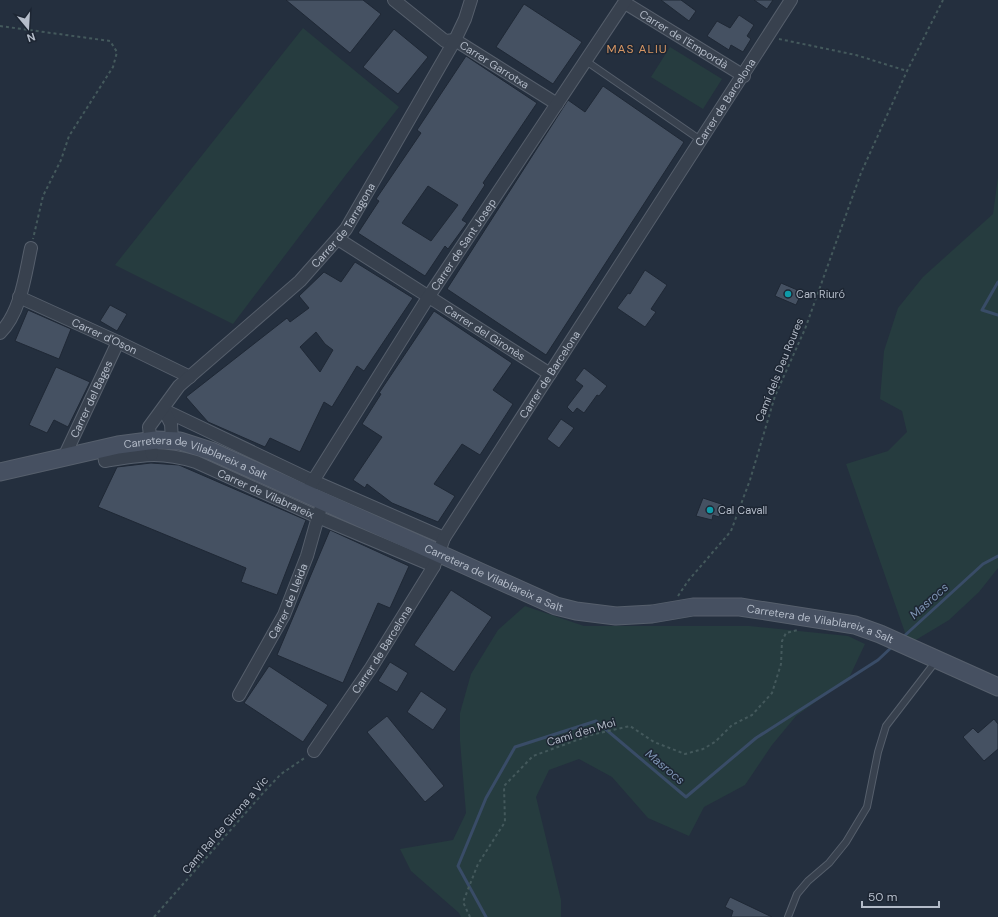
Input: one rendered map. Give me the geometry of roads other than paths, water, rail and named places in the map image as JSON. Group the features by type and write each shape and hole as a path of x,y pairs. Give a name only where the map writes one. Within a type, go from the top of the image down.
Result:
{"street":[{"name":"Carrer Garrotxa","path":"394,0 445,41 455,40 557,104"},
{"name":"Carrer de Tarragona","path":"151,440 164,410 179,386 300,281 346,229 455,40 465,19 471,0"},
{"name":"Carrer de Barcelona","path":"314,751 372,668 439,553 550,374 744,76 791,0"},
{"name":"Carrer de Sant Josep","path":"309,487 430,296 625,1"},
{"name":"Carrer de l'Empordà","path":"625,1 744,76"},
{"name":"Carrer del Gironès","path":"338,239 430,296 550,374"},
{"path":"0,333 12,318 19,297 31,248"},
{"name":"Carrer d'Oson","path":"19,297 190,376"},
{"name":"Carrer del Bages","path":"64,457 118,342"},
{"path":"164,410 309,487 439,553"},
{"path":"164,410 171,424 172,440"},
{"name":"Carretera de Vilablareix a Salt","path":"0,472 128,443 151,440 172,440 192,444 309,487 321,509 439,553 536,597 576,611 616,616 652,614 693,607 740,607 855,625 898,642 998,687"},
{"name":"Carrer de Vilabrareix","path":"103,448 105,462 151,440 176,456 196,462 321,509"},
{"name":"Carrer de Lleida","path":"239,696 284,615 307,556 321,509"}],"lane":[{"path":"586,61 702,141"},
{"path":"790,916 796,894 808,881 829,863 846,842 867,807 878,752 886,726 937,660"}],"waterway":[{"name":"Masrocs","path":"998,282 982,310 998,315"},
{"name":"Masrocs","path":"902,638 983,564 998,556"},
{"name":"Masrocs","path":"486,917 458,866 486,798 515,747 596,721 686,797 756,738 878,660 894,645"}],"place":[{"name":"Can Riuró","path":"788,294"},
{"name":"Cal Cavall","path":"710,510"}],"district":[{"name":"MAS ALIU","path":"637,49"}]}
